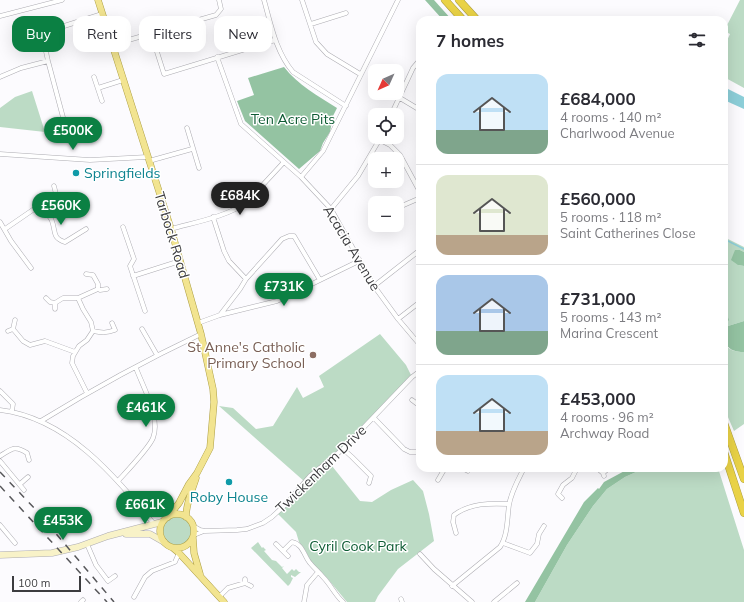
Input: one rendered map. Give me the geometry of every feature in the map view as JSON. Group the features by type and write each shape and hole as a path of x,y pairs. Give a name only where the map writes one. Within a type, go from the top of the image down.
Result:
{"highway":[{"path":"445,0 459,16"},
{"path":"459,0 473,16"},
{"path":"728,434 744,479"},
{"path":"728,464 744,513"}],"main road":[{"name":"Tarbock Road","path":"98,0 102,14"},
{"name":"Tarbock Road","path":"113,52 171,229 201,334 211,376 214,402 210,448 197,473 188,498 186,517"},
{"name":"Tarbock Road","path":"168,517 179,503 189,484 197,473"},
{"path":"0,555 52,553 162,522 168,517 177,514 186,517 194,526 192,546 202,578"},
{"path":"162,522 160,532 164,542"},
{"path":"119,534 150,534 164,542 179,553 224,602"},
{"path":"172,548 187,546 194,536"}],"street":[{"path":"0,16 62,0"},
{"path":"206,18 216,15 221,9 219,0"},
{"path":"264,0 275,40 287,65 293,72 346,106"},
{"path":"302,0 316,42 327,54 360,74"},
{"path":"301,177 323,151 398,0"},
{"path":"310,24 346,13"},
{"path":"64,121 42,33 102,14"},
{"path":"157,52 164,74 275,40"},
{"name":"Acacia Avenue","path":"217,57 241,124 301,177 331,209 374,286 416,341"},
{"path":"0,77 21,68 48,61"},
{"path":"404,89 416,64"},
{"path":"94,77 102,101"},
{"path":"98,88 122,80"},
{"path":"403,100 416,108"},
{"path":"187,128 192,150 199,168"},
{"path":"331,209 358,176 377,144"},
{"path":"388,144 400,155 416,185"},
{"path":"0,154 90,160 148,159 192,150"},
{"path":"171,229 213,217 246,203 284,162"},
{"path":"54,186 56,194 63,201"},
{"path":"5,229 56,194"},
{"path":"404,205 416,200"},
{"path":"40,205 52,221 53,231 57,238 61,241 65,242 86,229"},
{"path":"213,217 224,251 229,261 246,279"},
{"path":"0,222 31,268"},
{"path":"123,227 134,259 130,266 145,311"},
{"path":"220,315 246,279 282,239 289,236 294,236 320,280"},
{"path":"374,286 416,253"},
{"path":"133,276 180,261"},
{"path":"198,323 220,315 277,301 359,261"},
{"path":"86,274 93,275 98,284 98,289"},
{"path":"46,298 50,302 55,303 63,298 78,298 98,289 107,289"},
{"path":"78,298 91,322 93,331 87,340 79,346 75,352 72,364 87,393"},
{"path":"55,303 55,309"},
{"path":"398,319 416,305"},
{"path":"13,329 15,320"},
{"path":"93,331 108,333 115,330 112,323"},
{"path":"13,329 23,341 30,345 45,341 75,352"},
{"path":"8,331 13,329"},
{"path":"142,329 157,355"},
{"path":"41,421 87,393 136,368 157,355 201,334"},
{"path":"118,481 148,446 153,438 154,432 154,413 136,368"},
{"name":"Twickenham Drive","path":"194,536 205,531 237,530 247,528 263,523 272,517 286,504 310,476 343,449 416,374"},
{"path":"0,391 13,404 12,411"},
{"path":"412,400 416,403"},
{"path":"0,410 12,411 41,421 70,437 118,481 147,516 150,525 150,534"},
{"path":"374,418 404,449 410,452 416,452"},
{"path":"0,456 16,448 27,453 30,460"},
{"path":"343,449 371,476 368,483"},
{"path":"0,461 24,490"},
{"path":"438,480 443,472"},
{"path":"452,586 500,548 506,534 509,504 513,489 522,472"},
{"path":"552,496 558,494 564,485 572,478 575,472"},
{"path":"20,484 28,477"},
{"path":"558,494 562,498"},
{"path":"456,533 453,522 454,515 459,512 473,506 489,503 509,504"},
{"path":"0,525 15,542"},
{"name":"Twickenham Drive","path":"194,526 205,531"},
{"path":"503,543 530,554 534,550 539,534 544,526"},
{"path":"283,551 292,542 295,542 303,549 309,562 324,578 336,595 344,602"},
{"path":"87,544 96,565 108,581 115,576"},
{"path":"276,544 288,556"},
{"path":"134,597 145,578 152,571 175,562 179,553"},
{"path":"420,554 452,586 472,602"},
{"path":"304,602 307,585 318,572"},
{"path":"219,597 230,587 239,586 245,581 251,586"},
{"path":"494,602 517,583"}],"green space":[{"path":"425,0 434,0 448,16 439,16"},
{"path":"740,0 744,0 744,88 728,79 728,38 730,34 728,33 728,23"},
{"name":"Ten Acre Pits","path":"284,67 302,85 337,108 333,116 330,132 320,151 299,169 245,121 237,101 254,95 248,78"},
{"path":"32,91 45,132 0,127 0,108 15,97"},
{"path":"728,239 744,247 744,252 740,250 738,265 744,266 744,321 728,326"},
{"path":"735,250 744,252 744,266 738,265 731,260"},
{"path":"744,321 744,352 730,349 728,346 728,326"},
{"name":"Cyril Cook Park","path":"380,334 406,365 412,377 374,418 328,461 360,501 372,502 391,490 413,480 423,491 434,541 398,569 375,602 347,602 312,563 299,542 296,532 277,513 305,482 219,406 233,408 256,429 273,426 297,387 303,398 324,387 319,376"},
{"path":"728,347 738,352 744,352 744,424 734,431 728,417"},
{"path":"623,472 636,472 625,477 607,489 593,506 567,545 535,602 525,602 584,502 598,488 599,489 604,482"},
{"path":"636,472 719,472 744,550 744,602 535,602 567,545 593,506 607,489 625,477"},
{"path":"177,517 187,521 191,531 187,541 177,545 167,541 163,531 167,521"},
{"path":"258,542 262,548 263,547 266,550 264,551 272,560 276,561 282,567 284,566 282,568 287,574 292,569 294,571 296,569 301,572 295,577 291,575 293,578 288,586 251,548"}],"water":[{"path":"728,89 744,97 744,109 728,102"}],"waterway":[{"path":"728,241 744,249"}],"railway":[{"path":"0,472 36,510 114,602"},
{"path":"0,486 107,602"}],"place":[{"name":"Springfields","path":"76,173"},
{"name":"St Anne's Catholic Primary School","path":"313,355"},
{"name":"Roby House","path":"229,482"}]}
